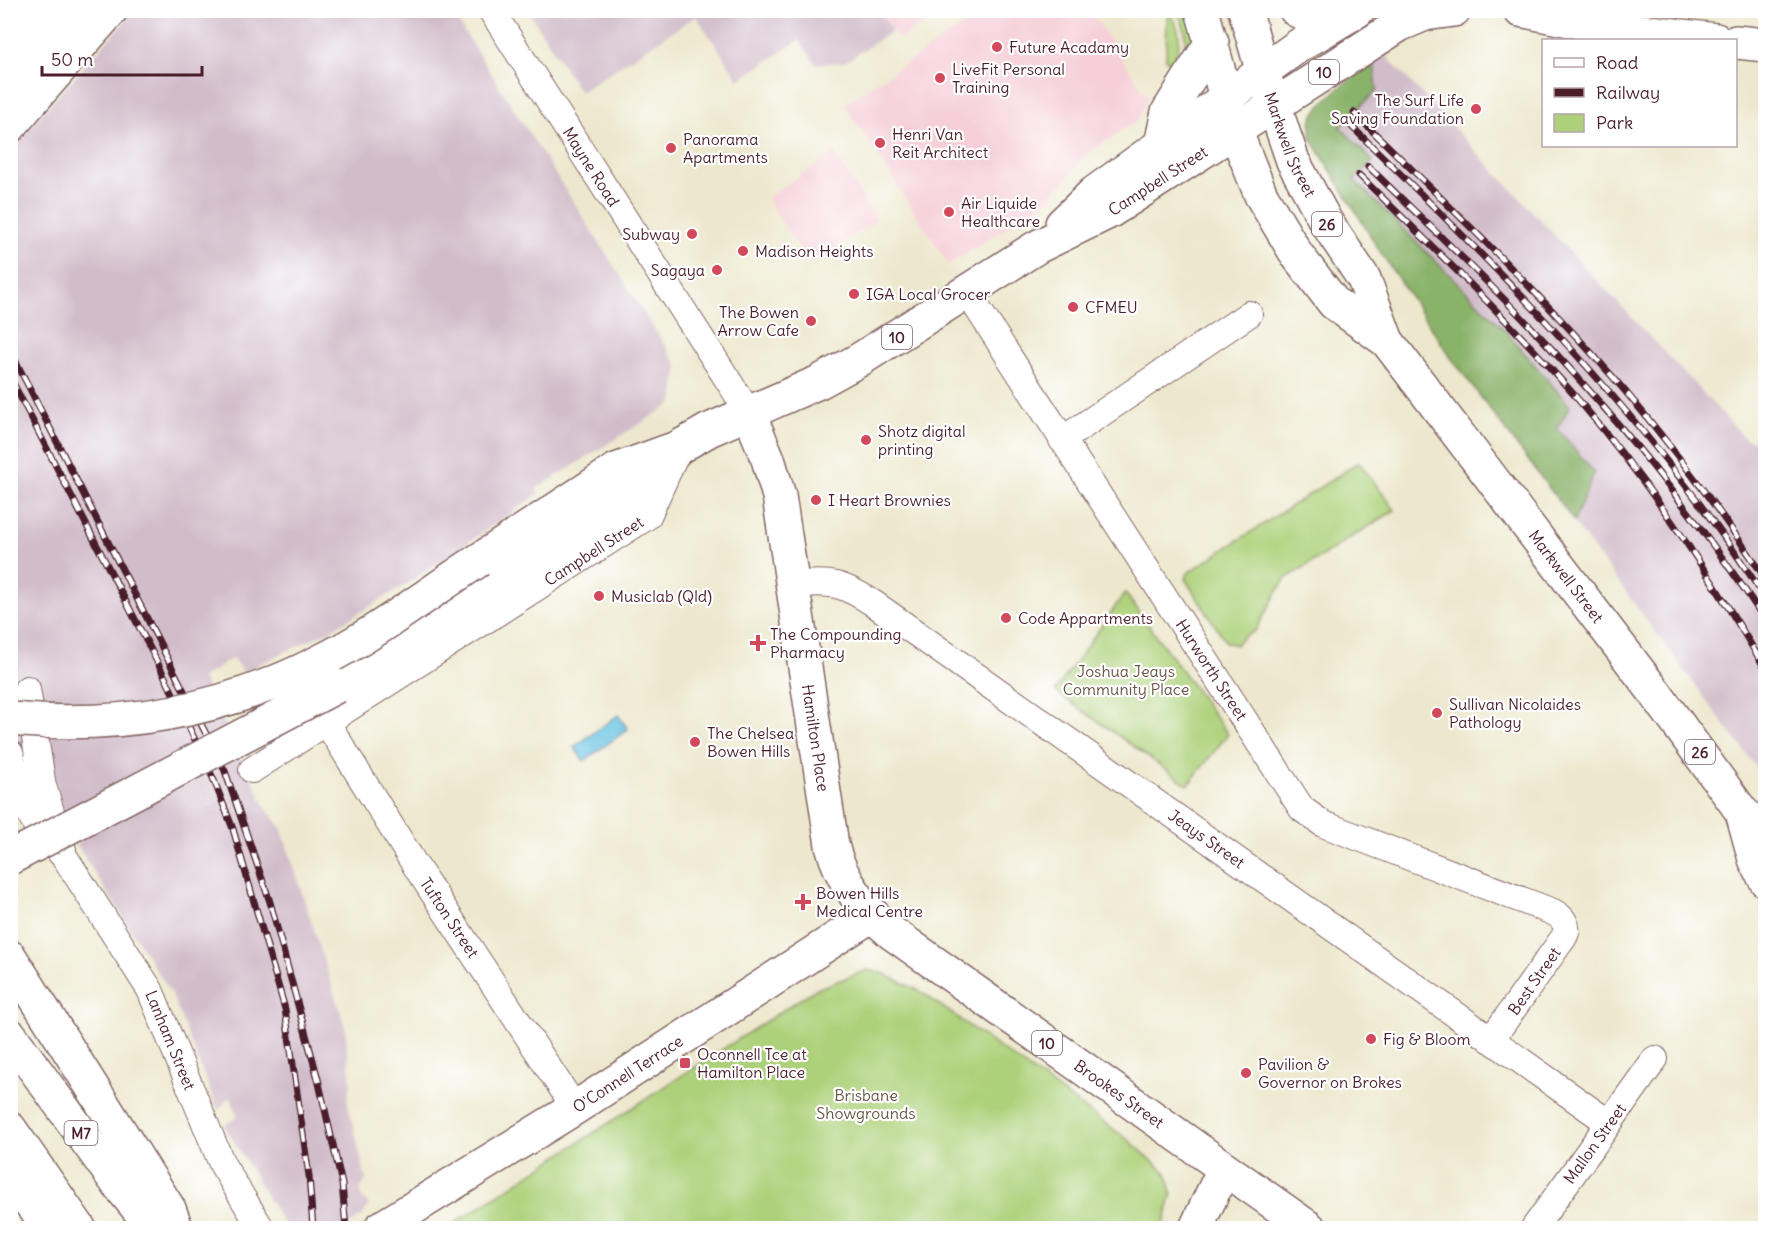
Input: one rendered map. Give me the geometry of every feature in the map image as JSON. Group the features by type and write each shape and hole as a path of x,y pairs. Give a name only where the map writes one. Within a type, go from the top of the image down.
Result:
{"main road":[{"path":"10,15 23,10"},
{"path":"10,41 41,10"},
{"path":"10,83 83,10"},
{"path":"10,126 111,10"},
{"name":"26","path":"1202,10 1235,130"},
{"name":"26","path":"1245,10 1263,73"},
{"path":"1296,10 1345,18"},
{"path":"1520,10 1599,26 1708,39"},
{"name":"10","path":"1273,105 1399,25 1438,11"},
{"name":"10","path":"1226,99 1345,18"},
{"path":"1161,145 1168,112 1212,42"},
{"path":"1737,42 1766,45"},
{"name":"Markwell Street","path":"1263,73 1293,161 1326,222 1364,279 1388,341 1512,502 1742,812 1766,833"},
{"name":"Campbell Street","path":"1036,247 1094,193 1226,99"},
{"name":"Campbell Street","path":"679,447 709,430 819,382 859,360 1036,247 1109,212 1273,105"},
{"name":"Markwell Street","path":"1235,130 1261,195 1297,255 1334,303 1388,341"},
{"name":"Hamilton Place","path":"749,413 768,459 779,496 835,855 847,883 872,915"},
{"path":"10,858 337,686 486,573 616,470 679,447"},
{"path":"10,719 115,722 192,709 235,698 317,663 486,573"},
{"name":"Markwell Street","path":"1742,812 1755,859 1766,881"},
{"name":"O'Connell Terrace","path":"381,1228 575,1108 872,915"},
{"name":"Brookes Street","path":"872,915 898,938 1309,1228"},
{"path":"10,957 169,1209 176,1228"},
{"name":"M7","path":"10,1035 118,1184 154,1228"},
{"path":"10,1129 80,1228"},
{"path":"1196,1228 1224,1168"},
{"path":"10,1178 37,1211 61,1228"}],"street":[{"name":"Mayne Road","path":"491,10 749,413"},
{"name":"Hurworth Street","path":"967,292 1308,815 1323,824 1553,912 1563,919"},
{"path":"1062,440 1249,314"},
{"name":"Campbell Street","path":"252,770 648,516 679,447"},
{"name":"Jeays Street","path":"794,585 830,582 860,595 1609,1123"},
{"name":"Lanham Street","path":"27,689 43,786 66,859"},
{"name":"Tufton Street","path":"327,723 415,865 575,1108"},
{"name":"Lanham Street","path":"13,765 28,811 36,825 66,859 150,990 222,1164 261,1228"},
{"name":"Best Street","path":"1491,1040 1564,937 1567,930 1563,919"},
{"name":"Mallon Street","path":"1533,1228 1655,1059"}],"shaded area":[{"path":"134,11 451,11 678,366 673,403 536,489 539,494 413,580 331,630 243,672 233,658 202,678 265,806 282,830 345,1027 351,1084 347,1099 366,1180 360,1190 361,1197 369,1205 362,1216 342,1228 286,1228 224,1125 238,1117 230,1096 218,1110 172,995 77,845 60,806 47,742 11,752 11,148"},
{"path":"528,11 879,11 892,31 845,62 816,64 799,40 739,80 696,16 580,92"},
{"path":"879,11 944,11 897,38"},
{"path":"985,11 1091,11 1148,98 1138,120 1088,153 1047,201 949,265 844,104"},
{"path":"1388,54 1389,59 1746,439 1765,445 1765,779 1452,359 1381,253 1311,138 1311,122 1316,112 1356,74"},
{"path":"834,153 877,220 810,264 766,198"}],"green space":[{"path":"1167,11 1176,23 1179,36 1178,49 1172,63 1166,59"},
{"path":"1176,11 1185,11 1194,34 1188,53 1177,67 1186,38"},
{"path":"1374,62 1377,90 1340,127 1373,161 1354,180 1501,326 1570,406 1557,428 1594,473 1574,521 1452,359 1381,253 1311,138 1312,119 1322,104"},
{"path":"1359,462 1395,510 1285,579 1255,631 1243,637 1236,645 1226,642 1185,579 1189,572"},
{"name":"Joshua Jeays Community Place","path":"1125,593 1228,734 1188,785 1055,691"},
{"name":"Brisbane Showgrounds","path":"867,970 880,972 920,991 1130,1141 1167,1174 1172,1193 1163,1228 447,1228 814,990"}],"water":[{"path":"618,715 628,729 584,761 574,747"}],"railway":[{"path":"1354,113 1518,275 1612,376 1692,475 1766,579"},
{"path":"1346,121 1516,290 1622,407 1673,468 1766,599"},
{"path":"1368,166 1470,265 1594,396 1684,506 1766,621"},
{"path":"1359,175 1497,311 1603,429 1677,529 1766,670"},
{"path":"10,350 225,771 270,902 318,1079 342,1184 346,1228"},
{"path":"10,377 168,683 213,778 233,829 285,1009 309,1176 313,1228"}],"place":[{"name":"Future Acadamy","path":"997,47"},
{"name":"LiveFit Personal Training","path":"940,78"},
{"name":"The Surf Life Saving Foundation","path":"1476,109"},
{"name":"Henri Van Reit Architect","path":"880,143"},
{"name":"Panorama Apartments","path":"671,148"},
{"name":"Air Liquide Healthcare","path":"949,212"},
{"name":"Subway","path":"692,234"},
{"name":"Madison Heights","path":"743,251"},
{"name":"Sagaya","path":"717,270"},
{"name":"IGA Local Grocer","path":"854,294"},
{"name":"CFMEU","path":"1073,307"},
{"name":"The Bowen Arrow Cafe","path":"811,321"},
{"name":"Shotz digital printing","path":"866,440"},
{"name":"I Heart Brownies","path":"816,500"},
{"name":"Musiclab (Qld)","path":"599,596"},
{"name":"Code Appartments","path":"1006,618"},
{"name":"The Compounding Pharmacy","path":"758,643"},
{"name":"Sullivan Nicolaides Pathology","path":"1437,713"},
{"name":"The Chelsea Bowen Hills","path":"695,742"},
{"name":"Bowen Hills Medical Centre","path":"803,902"},
{"name":"Fig & Bloom","path":"1371,1039"},
{"name":"Oconnell Tce at Hamilton Place","path":"685,1063"},
{"name":"Pavilion & Governor on Brokes","path":"1246,1073"}]}
